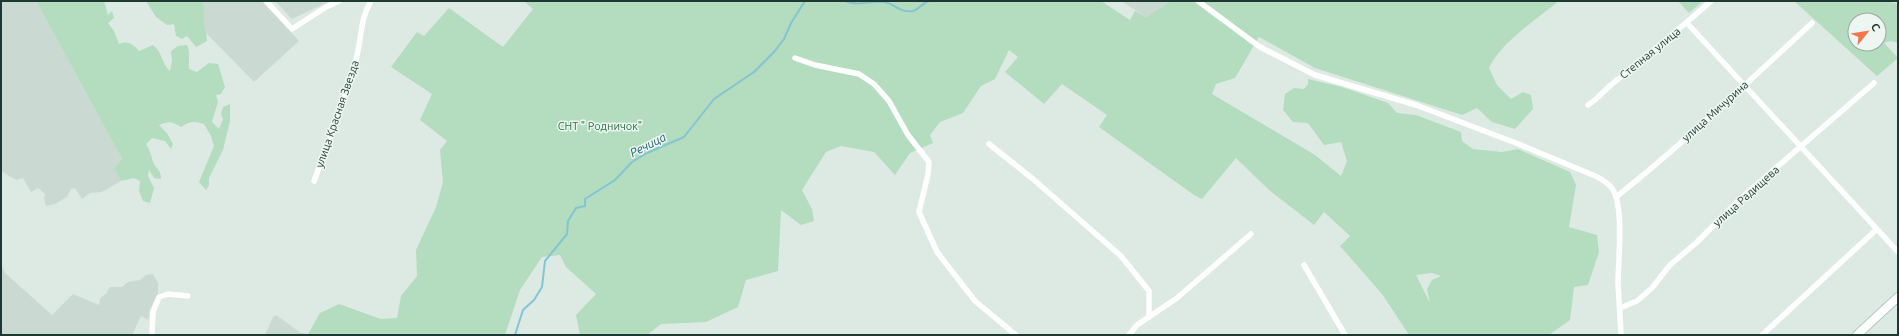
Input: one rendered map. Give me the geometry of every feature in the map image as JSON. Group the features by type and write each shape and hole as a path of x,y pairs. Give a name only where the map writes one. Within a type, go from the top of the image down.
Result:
{"street":[{"path":"266,1 292,29 326,7 339,1"},
{"name":"улица Красная Звезда","path":"314,182 348,87 359,49 364,13 371,1"},
{"path":"1198,1 1260,47 1316,75 1416,105 1516,142 1602,179 1612,187 1616,197 1620,254 1618,281 1621,335"},
{"name":"Степная улица","path":"1588,105 1600,97 1609,86 1687,23 1711,1"},
{"path":"1687,23 1898,252"},
{"name":"улица Мичурина","path":"1616,197 1643,176 1745,86 1812,23"},
{"path":"795,58 815,65 858,74 874,84 889,101 908,135 928,162 928,174 919,212 937,252 975,301 1016,335"},
{"name":"улица Радищева","path":"1620,308 1637,301 1652,288 1670,265 1696,243 1739,200 1874,83"},
{"path":"989,144 1033,179 1121,256 1149,291 1149,317"},
{"path":"1762,335 1877,229"},
{"path":"1129,335 1137,325 1177,298 1251,234"},
{"path":"1304,265 1345,335"},
{"path":"152,335 153,312 159,297 168,294 188,296"},
{"path":"1857,335 1898,297"}],"shaded area":[{"path":"1,1 36,1 122,159 114,168 121,181 102,192 90,193 82,199 75,188 71,189 67,197 55,204 46,206 44,199 45,194 38,188 31,192 23,178 16,180 1,171"},
{"path":"202,1 262,1 299,41 254,82 206,33 202,17 205,7"},
{"path":"275,1 330,1 292,19"},
{"path":"1121,1 1171,1 1146,17"},
{"path":"1,264 5,273 52,315 73,294 99,305 100,298 106,294 110,287 122,287 128,282 140,280 146,275 153,274 158,283 158,294 150,309 148,320 141,316 132,335 1,335"},
{"path":"276,315 301,333 301,335 265,335 273,317"}],"green space":[{"path":"36,1 104,1 108,15 112,11 114,18 108,23 114,31 119,44 125,42 130,43 139,51 153,45 159,51 165,65 170,71 172,61 171,51 178,46 187,45 189,54 189,69 197,72 209,63 218,64 225,87 221,94 216,95 218,102 212,122 219,129 223,119 221,114 223,107 230,104 230,121 223,150 209,178 209,185 206,190 199,182 214,146 211,136 204,124 195,122 181,127 170,122 159,125 167,133 173,144 171,149 165,141 152,138 146,144 153,162 161,176 161,179 154,178 149,170 148,176 154,188 150,203 143,201 139,191 140,181 134,178 121,181 114,168 122,159"},
{"path":"146,1 202,1 205,7 204,20 207,41 196,47 187,36 182,39 176,36 174,24 167,25 156,17"},
{"name":"СНТ \" Родничок\"","path":"524,1 1101,1 1130,20 1135,11 1146,17 1171,1 1559,1 1530,23 1511,40 1502,49 1489,68 1497,85 1511,99 1523,92 1531,95 1533,109 1515,129 1492,122 1477,108 1462,115 1315,68 1259,37 1235,78 1216,84 1212,94 1315,155 1341,176 1347,161 1341,142 1324,145 1308,123 1293,122 1283,110 1285,94 1294,88 1304,89 1308,84 1308,79 1342,87 1388,103 1397,113 1416,115 1461,132 1462,141 1473,149 1502,152 1518,149 1570,172 1576,185 1569,227 1597,235 1599,252 1588,285 1574,287 1570,320 1549,335 1409,335 1382,294 1340,246 1350,236 1324,212 1314,225 1269,190 1236,158 1202,199 1194,195 1099,127 1107,115 1062,84 1044,104 1005,72 1018,57 1009,50 995,79 981,86 963,113 940,122 930,135 933,143 910,153 895,175 874,152 841,146 826,152 802,190 812,209 814,221 801,225 781,210 778,271 746,280 738,307 706,322 661,324 647,335 580,335 576,315 596,294 566,267 560,255 542,257 520,290 505,335 301,335 301,333 308,334 320,313 339,304 381,319 397,318 401,296 417,276 416,250 436,207 443,182 440,150 447,141 420,120 432,94 391,67 417,32 424,36 449,8 503,47 533,9","holes":["1432,273 1441,276 1432,280 1427,289 1430,303 1416,275"]},
{"path":"1678,1 1703,1 1689,13"},
{"path":"1794,1 1885,1 1898,4 1898,43 1891,41 1887,42 1887,12 1847,12 1847,49"},
{"path":"1887,46 1898,58 1877,76 1850,52 1887,52"}],"waterway":[{"name":"Речица","path":"515,335 523,310 534,300 542,287 545,261 567,234 568,221 576,208 585,206 585,199 615,180 632,162 647,153 684,137 714,99 754,72 774,52 784,39 791,23 805,1"},
{"path":"845,1 850,3 884,2 904,11 913,11 928,1"}]}
